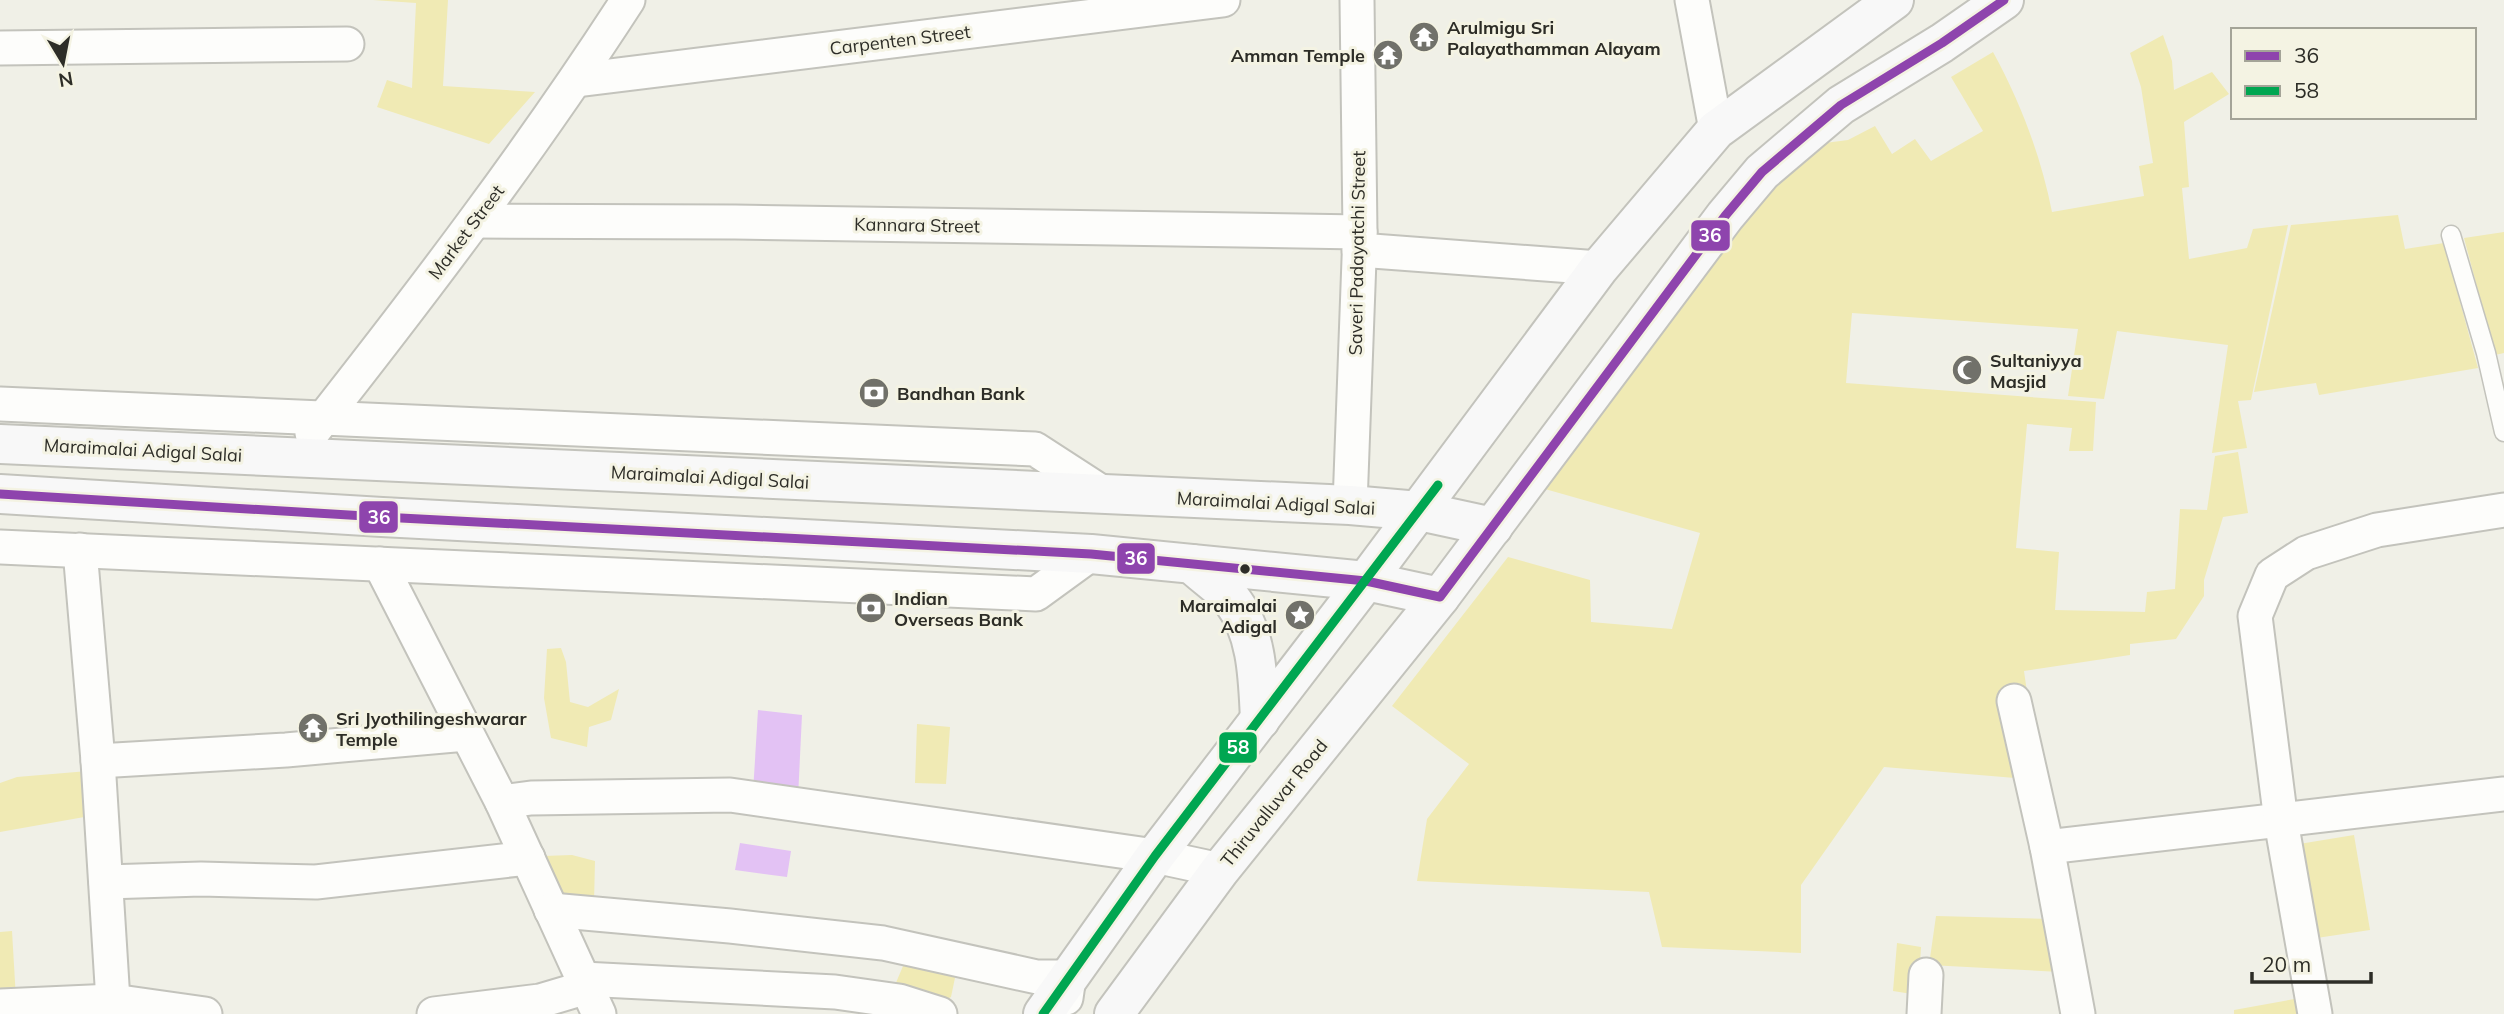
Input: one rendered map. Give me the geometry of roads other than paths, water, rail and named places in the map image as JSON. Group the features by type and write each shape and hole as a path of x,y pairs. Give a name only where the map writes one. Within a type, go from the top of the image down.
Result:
{"main road":[{"path":"1043,1014 1066,996 1155,856 1366,582 1599,268 1716,130 1894,0"},
{"path":"0,494 369,517 1091,554 1366,582 1440,597 1725,216 1762,172 1841,105 1942,43 2004,0"},
{"name":"Maraimalai Adigal Salai","path":"0,444 1350,505 1419,511 1493,527"},
{"path":"1192,564 1232,600 1247,631 1257,667 1260,720"},
{"name":"Thiruvalluvar Road","path":"1114,1014 1220,870 1440,597"}],"street":[{"name":"Market Street","path":"292,457 475,221 576,80 628,0"},
{"name":"Carpenten Street","path":"576,80 1223,0"},
{"name":"Saveri Padayatchi Street","path":"1350,505 1359,241 1357,0"},
{"path":"1692,0 1716,130"},
{"path":"0,48 347,44"},
{"name":"Kannara Street","path":"475,221 735,222 1359,241 1599,268"},
{"path":"0,404 1035,449 1106,495"},
{"path":"2315,1014 2281,821 2255,616 2272,575 2306,554 2377,530 2504,510"},
{"path":"0,547 1036,594 1091,554"},
{"path":"80,550 98,761 113,1001"},
{"path":"380,564 502,802 600,1014"},
{"path":"2014,701 2047,848 2078,1014"},
{"path":"98,761 286,750 466,734"},
{"path":"2047,848 2504,794"},
{"path":"502,802 531,798 730,795 1155,856 1220,870"},
{"path":"106,882 201,879 316,882 528,859"},
{"path":"551,910 883,943 1037,977 1066,996"},
{"path":"1924,1014 1926,975"},
{"path":"433,1014 540,1001 577,990 583,979"},
{"path":"583,979 835,992 899,1001 940,1014"},
{"path":"0,1006 113,1001 205,1014"}],"lane":[{"path":"2451,235 2486,353 2504,432"}],"place":[{"name":"Arulmigu Sri Palayathamman Alayam","path":"1424,37"},
{"name":"Amman Temple","path":"1388,55"},
{"name":"Sultaniyya Masjid","path":"1967,370"},
{"name":"Bandhan Bank","path":"874,393"},
{"name":"Indian Overseas Bank","path":"871,608"},
{"name":"Maraimalai Adigal","path":"1300,615"},
{"name":"Sri Jyothilingeshwarar Temple","path":"313,728"}]}
